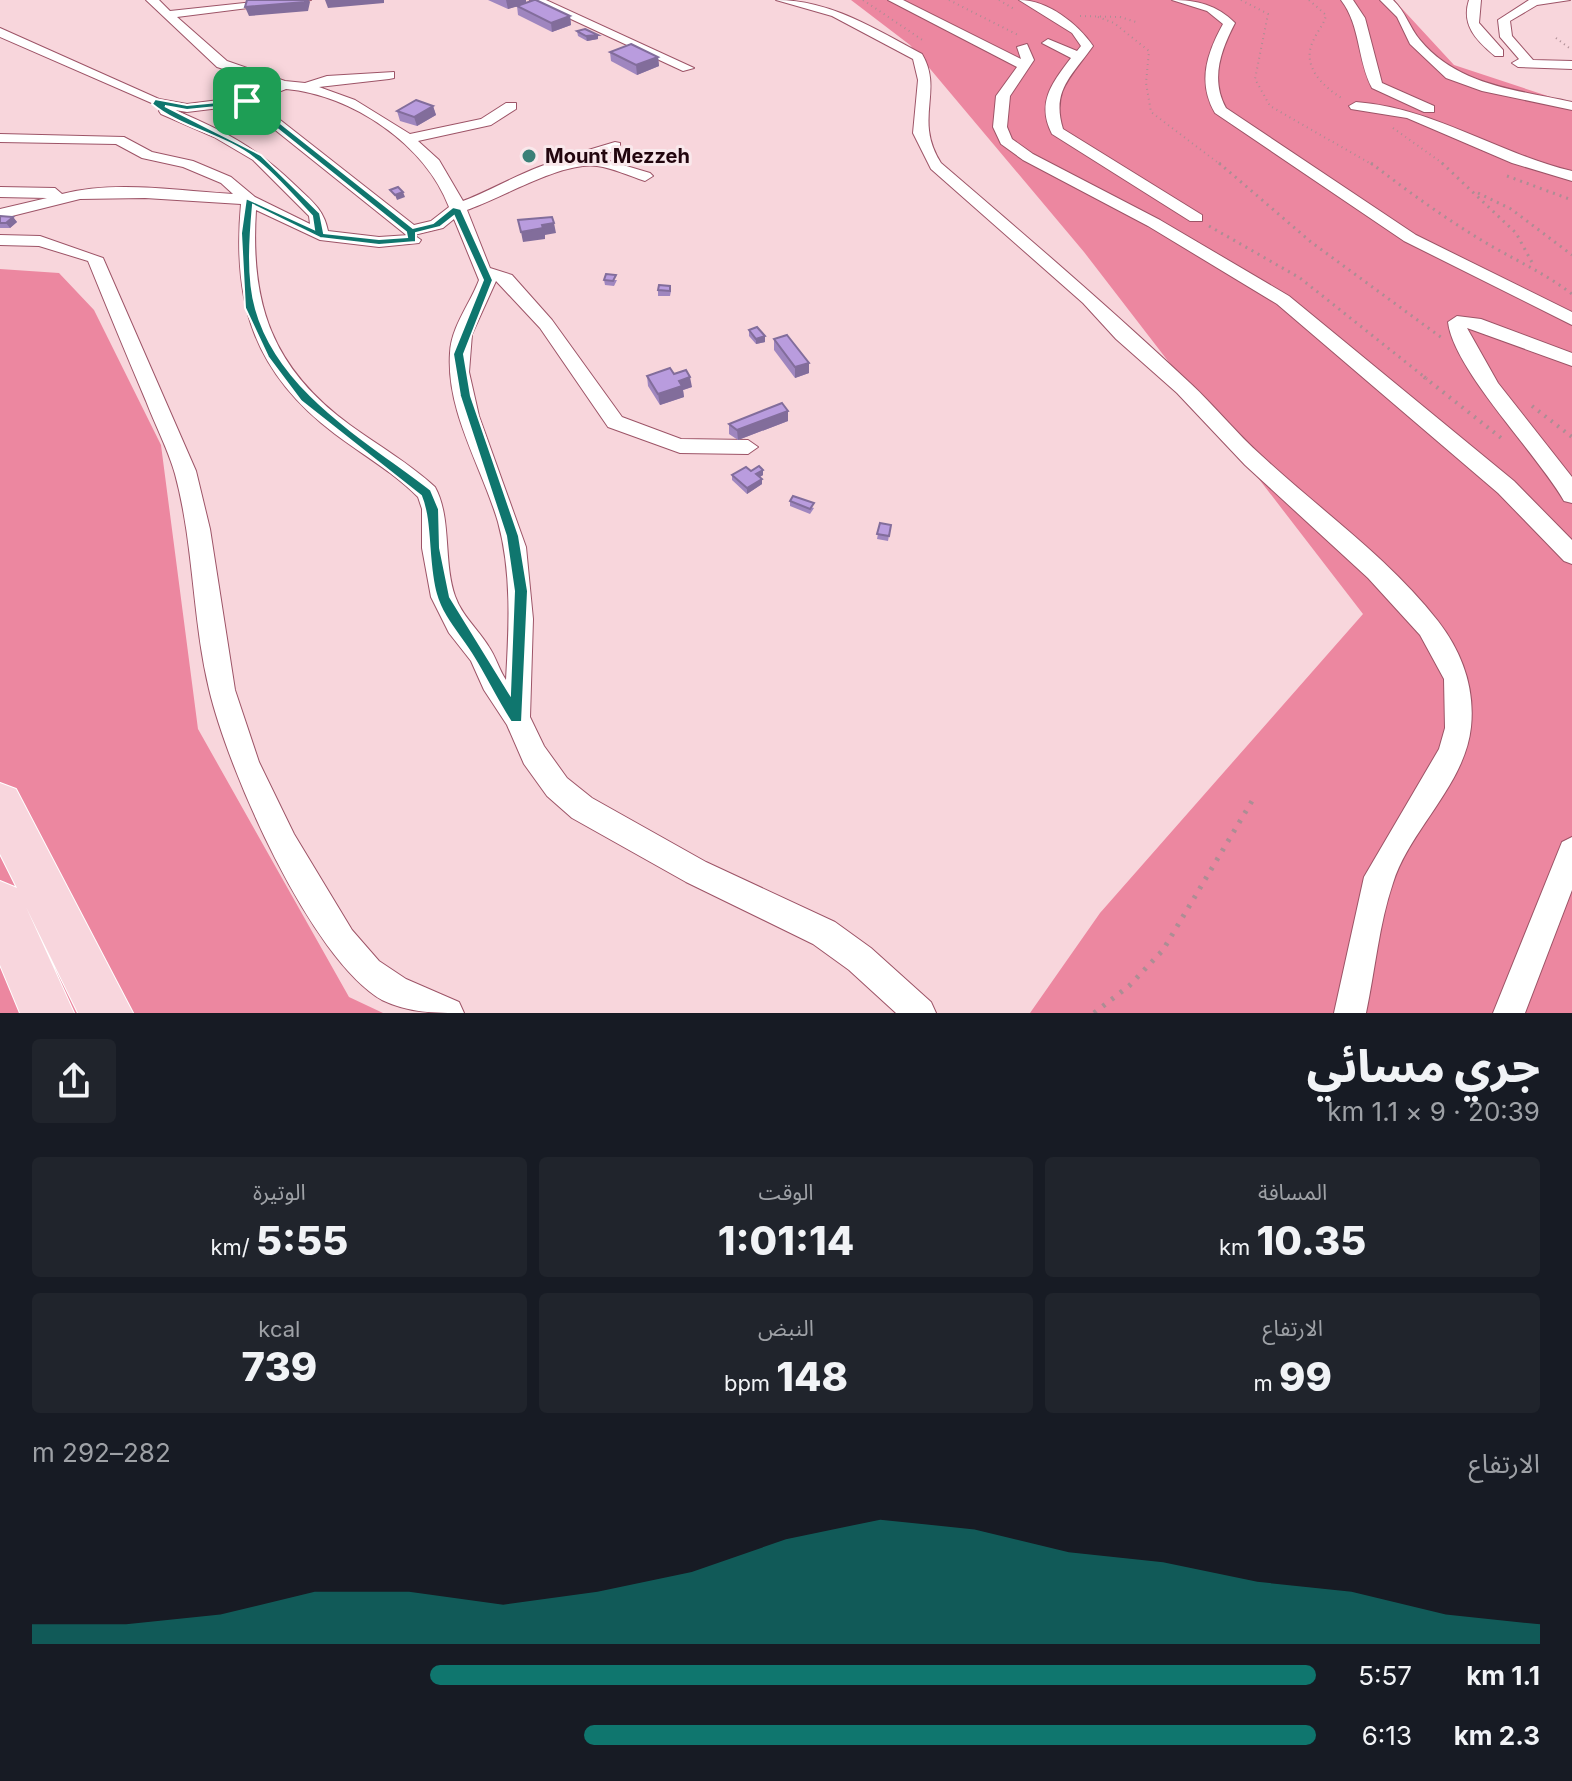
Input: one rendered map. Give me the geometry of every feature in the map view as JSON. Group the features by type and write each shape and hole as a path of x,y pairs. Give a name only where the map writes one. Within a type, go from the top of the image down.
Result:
{"main road":[{"path":"0,805 106,1013"},
{"path":"0,906 47,1013"}],"street":[{"path":"152,0 222,64 284,85 308,86 327,80 389,75"},
{"path":"167,15 305,0"},
{"path":"536,0 688,68"},
{"path":"782,0 836,13 918,57 926,78 919,103 918,131 925,152 936,166 1089,299 1123,335 1184,388 1252,460 1376,571 1429,628 1445,653 1457,679 1458,728 1451,753 1379,877 1367,918 1350,1013"},
{"path":"894,0 1025,66"},
{"path":"1025,0 1083,35 1087,46 1054,90 1051,112 1057,131 1076,146 1196,218"},
{"path":"1178,0 1211,9 1229,23 1215,48 1211,80 1214,103 1227,116 1277,146 1410,238 1572,319"},
{"path":"1347,0 1359,15 1365,57 1377,85 1465,126 1485,147"},
{"path":"1386,0 1402,15 1414,41 1451,75 1487,88 1572,106"},
{"path":"1475,0 1472,23 1480,36 1499,53"},
{"path":"1564,0 1534,2 1504,20 1506,37 1523,63 1572,65"},
{"path":"0,32 155,102 187,108 247,101 284,85"},
{"path":"1048,43 1079,57"},
{"path":"1023,47 1028,56 1025,66 1003,96 1000,127 1006,141 1028,157 1154,223 1283,300 1506,487 1572,555"},
{"path":"308,86 369,114 408,139 444,177 488,280 459,354 466,396 512,536 521,591 517,717"},
{"path":"247,101 412,236"},
{"path":"155,102 170,115 219,134 258,157 317,215 320,235"},
{"path":"408,139 486,122 511,106"},
{"path":"1356,106 1372,117"},
{"path":"1356,106 1391,111 1572,176"},
{"path":"0,138 119,140 147,155 188,164 226,180 249,200 320,235 379,242 412,236 467,235"},
{"path":"412,236 437,225 456,209 505,191 560,163 615,146"},
{"path":"560,163 597,161 645,176"},
{"path":"0,192 159,193 249,200"},
{"path":"0,214 80,194"},
{"path":"249,200 245,233 247,281 251,308 259,331 288,379 305,398 427,493 433,509 433,548 443,597 458,626 480,654 493,682 557,787 582,808 696,872 824,933 860,959 920,1013"},
{"path":"0,240 40,241 95,258 185,471 199,529 212,639 222,690 246,765 284,844 341,941 368,972 386,984 448,1013"},
{"path":"483,271 506,279 546,324 615,422 680,446 748,447"},
{"path":"1572,360 1475,323 1457,322 1459,335 1497,401 1547,456 1572,495"},
{"path":"1509,1013 1572,852"}],"path":[{"path":"863,0 925,43"},
{"path":"949,0 1005,30"},
{"path":"1241,0 1268,14 1270,25 1255,58 1261,95 1270,106 1370,163 1468,233 1534,266 1572,294"},
{"path":"1309,0 1326,15 1312,44 1313,74 1326,88 1356,106"},
{"path":"1136,22 1120,17 1098,17 1120,27 1149,51 1146,83 1151,112 1190,139 1311,242 1474,363"},
{"path":"1556,38 1572,50"},
{"path":"1372,117 1416,141 1475,191 1519,238 1531,254 1534,266"},
{"path":"1507,176 1572,200"},
{"path":"1475,191 1511,209 1572,255"},
{"path":"1196,218 1309,285 1512,446"},
{"path":"1094,1013 1129,986 1163,950 1255,796"}],"shaded area":[{"path":"851,0 1394,0 1454,65 1572,104 1572,1013 1030,1013 1100,913 1363,614 1084,252 910,45"},
{"path":"0,269 59,273 94,310 161,445 198,729 349,997 383,1013 0,1013"}],"building":[{"path":"247,0 305,0 305,2 245,7"},
{"path":"534,0 570,16 551,23 517,6"},
{"path":"585,29 598,35 586,36 577,31"},
{"path":"631,44 658,57 636,65 610,52"},
{"path":"416,100 433,106 414,117 397,111"},
{"path":"398,187 403,192 395,195 390,190"},
{"path":"0,216 13,217 6,223 0,223"},
{"path":"552,217 554,223 521,232 518,220"},
{"path":"606,274 616,275 613,281 604,280"},
{"path":"659,285 670,286 670,291 658,290"},
{"path":"757,327 765,336 756,339 749,330"},
{"path":"787,335 809,363 795,367 774,339"},
{"path":"670,368 674,374 686,370 690,377 679,381 682,386 658,394 647,376"},
{"path":"782,403 788,411 737,430 729,424"},
{"path":"759,466 763,470 756,474 762,479 747,488 732,475 746,467 751,471"},
{"path":"793,496 814,503 810,509 790,501"},
{"path":"880,523 891,525 889,536 877,534"}],"place":[{"name":"Mount Mezzeh","path":"529,156"}],"route":[{"path":"247,101 187,108 155,102 170,115 219,134 258,157 317,215 320,235 379,242 413,240 411,231 437,225 456,209 488,280 461,340 459,354 466,396 508,520 521,591 517,717 493,682 480,654 458,626 443,597 433,548 433,509 427,493 305,398 274,357 259,331 251,308 245,233 249,200 320,235 379,242 413,240 411,231 400,226 247,101"}]}
